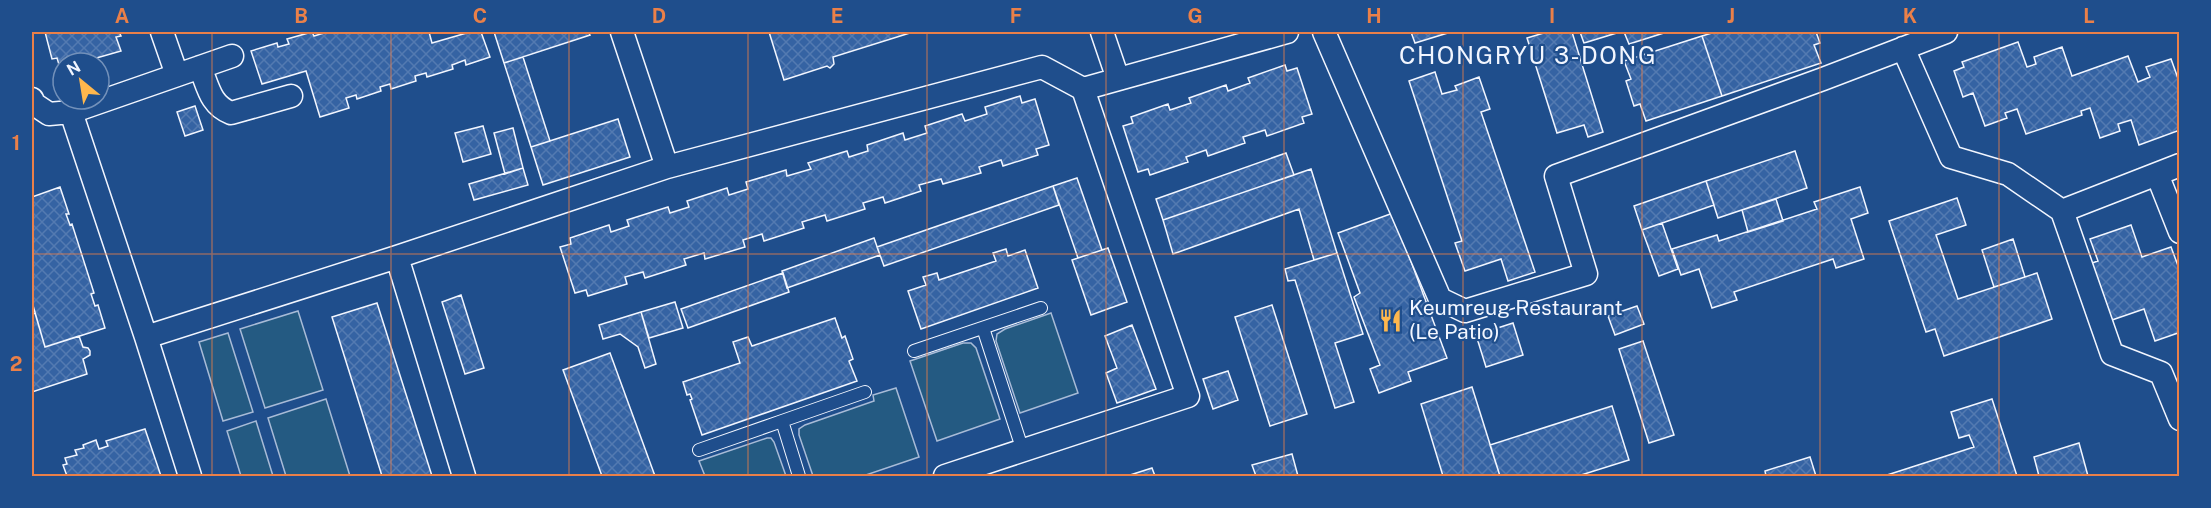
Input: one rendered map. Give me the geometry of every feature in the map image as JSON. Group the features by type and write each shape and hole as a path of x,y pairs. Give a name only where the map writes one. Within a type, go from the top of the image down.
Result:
{"street":[{"path":"162,32 177,75"},
{"path":"622,32 667,167"},
{"path":"1102,32 1118,79"},
{"path":"1083,89 1287,32"},
{"path":"1324,32 1440,299 1465,311 1586,274 1556,176 1946,32"},
{"path":"1903,48 1951,157 2008,174 2062,211 2112,354 2162,373 2180,419"},
{"path":"32,99 34,104 50,114 71,112 232,56"},
{"path":"200,67 215,104 231,113 291,96"},
{"path":"146,336 397,257 667,167 1042,67 1083,89 1188,396 945,477"},
{"path":"71,112 146,336 190,477"},
{"path":"2062,211 2180,165"},
{"path":"2157,174 2180,232"},
{"path":"397,257 464,477"}],"lane":[{"path":"914,351 1041,308"},
{"path":"983,328 1023,451"},
{"path":"699,450 865,392"},
{"path":"782,421 800,477"}],"shaded area":[{"path":"298,311 323,390 265,408 240,329"},
{"path":"1051,313 1078,393 1020,413 996,341 997,334"},
{"path":"228,333 253,412 223,421 199,342"},
{"path":"963,343 971,343 976,348 1000,419 937,441 910,361"},
{"path":"896,388 919,457 863,476 813,476 799,429 874,401 873,395"},
{"path":"326,399 350,476 286,476 268,418"},
{"path":"256,421 273,476 241,476 227,431"},
{"path":"771,438 774,442 786,476 705,476 699,461"}],"building":[{"path":"45,32 119,32 121,36 116,37 121,51 111,54 111,51 51,51 51,55"},
{"path":"312,32 314,36 324,32 429,32 432,43 470,32 481,32 490,57 466,65 465,60 452,65 453,69 427,77 426,73 415,76 416,81 391,89 390,84 380,87 381,91 357,99 356,95 346,98 349,108 320,117 306,71 262,84 251,51 277,43 278,47 289,44 287,39"},
{"path":"494,32 588,32 590,35 504,63"},
{"path":"769,32 913,32 833,57 834,64 830,68 827,66 784,80"},
{"path":"1411,32 1451,32 1415,43"},
{"path":"1547,32 1572,32 1603,132 1588,137 1584,125 1557,133 1527,38"},
{"path":"1580,32 1620,32 1584,43"},
{"path":"1624,32 1667,32 1629,44"},
{"path":"1715,32 1816,32 1820,43 1814,45 1821,63 1722,96 1702,36"},
{"path":"1702,36 1722,96 1646,121 1640,104 1634,106 1626,81 1631,79 1624,61"},
{"path":"2018,42 2027,67 2036,64 2034,57 2062,47 2072,76 2128,56 2138,82 2150,77 2146,67 2171,59 2180,84 2180,130 2139,145 2131,120 2118,124 2120,131 2100,138 2090,108 2081,111 2082,115 2026,134 2017,109 2005,113 2007,118 1985,126 1973,93 1963,97 1954,71 1964,67 1962,62"},
{"path":"523,57 550,141 531,147 504,63"},
{"path":"1285,65 1287,71 1297,68 1312,114 1302,117 1304,123 1267,136 1265,130 1243,137 1245,143 1208,156 1206,150 1186,157 1188,162 1150,175 1148,169 1138,172 1123,126 1133,123 1131,117 1168,104 1170,110 1191,103 1189,98 1226,85 1228,91 1250,83 1248,78"},
{"path":"1435,72 1442,94 1457,90 1455,86 1479,77 1490,109 1481,112 1535,272 1508,281 1501,259 1465,271 1455,243 1462,241 1409,81"},
{"path":"1020,96 1022,103 1035,99 1049,145 1036,149 1038,155 1003,166 1001,160 979,167 981,173 943,184 941,179 919,185 921,191 885,203 883,197 863,203 865,209 827,221 825,215 802,222 804,228 764,241 762,234 743,240 745,247 705,259 704,253 684,259 686,265 645,278 643,272 625,277 627,284 588,296 586,290 575,293 560,247 571,244 570,238 609,225 611,232 629,226 627,220 668,207 670,213 689,207 687,201 727,188 729,195 748,189 746,182 786,170 787,176 811,169 808,163 847,151 849,157 868,151 867,145 903,133 905,140 927,133 925,126 962,114 965,121 987,114 985,107"},
{"path":"195,106 203,130 185,136 177,112"},
{"path":"618,119 630,157 543,185 531,147"},
{"path":"483,126 491,154 463,162 455,133"},
{"path":"513,128 523,168 505,174 494,133"},
{"path":"1795,151 1807,188 1718,218 1706,181"},
{"path":"1286,153 1294,175 1163,220 1156,199"},
{"path":"523,168 528,185 474,200 469,184"},
{"path":"1311,169 1337,253 1314,260 1299,209 1173,254 1163,220"},
{"path":"1077,178 1102,250 1078,258 1053,186"},
{"path":"1706,181 1714,205 1642,230 1634,206"},
{"path":"1053,186 1059,205 884,266 877,247"},
{"path":"60,187 69,214 66,214 70,225 72,224 94,293 91,294 95,306 98,305 105,328 45,347 32,302 32,197"},
{"path":"1860,187 1868,213 1851,219 1864,259 1836,268 1833,259 1734,292 1737,300 1712,308 1699,269 1681,275 1672,249 1717,235 1719,241 1817,209 1814,202"},
{"path":"1957,198 1966,225 1936,235 1958,299 2037,273 2052,319 1944,356 1935,329 1926,332 1889,221"},
{"path":"1776,199 1783,221 1748,232 1742,210"},
{"path":"1393,213 1447,358 1408,372 1411,381 1379,393 1370,369 1380,365 1354,297 1360,293 1338,233"},
{"path":"1662,223 1678,269 1659,276 1642,230"},
{"path":"2131,225 2142,257 2171,247 2180,271 2180,338 2178,333 2155,341 2144,309 2112,320 2092,263 2098,261 2090,239"},
{"path":"874,238 880,255 787,288 782,271"},
{"path":"2013,239 2025,277 1994,287 1982,250"},
{"path":"1108,248 1127,302 1091,315 1072,260"},
{"path":"1006,249 1008,256 1025,250 1038,288 921,329 908,291 926,285 923,277 937,273 939,280 996,261 993,253"},
{"path":"1337,253 1363,334 1335,343 1354,402 1335,408 1295,280 1288,281 1285,269"},
{"path":"783,273 789,292 688,328 681,309"},
{"path":"461,295 484,368 465,374 442,302"},
{"path":"675,302 683,328 649,338 641,312"},
{"path":"377,303 432,476 382,476 332,317"},
{"path":"1272,305 1307,414 1270,426 1235,317"},
{"path":"1637,306 1644,324 1615,335 1608,316"},
{"path":"641,312 656,364 645,368 638,347 620,334 603,339 599,325"},
{"path":"35,313 45,347 79,336 83,347 90,351 90,355 83,359 87,374 32,392 32,314"},
{"path":"835,318 842,338 845,336 853,359 849,361 857,381 702,435 690,400 692,399 690,394 687,395 683,382 740,363 733,342 748,337 752,346"},
{"path":"1513,323 1523,355 1486,367 1476,335"},
{"path":"1132,325 1156,389 1117,403 1106,373 1117,368 1105,336"},
{"path":"1643,341 1674,435 1649,443 1619,349"},
{"path":"610,353 655,476 602,476 563,370"},
{"path":"1228,371 1238,400 1213,409 1203,379"},
{"path":"1472,387 1500,476 1443,476 1421,404"},
{"path":"1992,399 2017,476 1884,476 1974,447 1969,435 1959,438 1951,412"},
{"path":"1612,406 1629,460 1578,476 1500,476 1490,445"},
{"path":"145,429 161,476 67,476 63,465 67,464 65,458 77,455 75,450 84,448 83,445 96,440 99,449 108,446 106,441"},
{"path":"2079,443 2088,476 2039,476 2034,457"},
{"path":"1292,454 1298,476 1256,476 1252,465"},
{"path":"1810,457 1816,476 1766,476 1765,471"},
{"path":"1152,468 1155,476 1127,476"}],"place":[{"name":"Keumreug Restaurant (Le Patio)","path":"1391,320"}],"district":[{"name":"CHONGRYU 3-DONG","path":"1528,56"}]}
